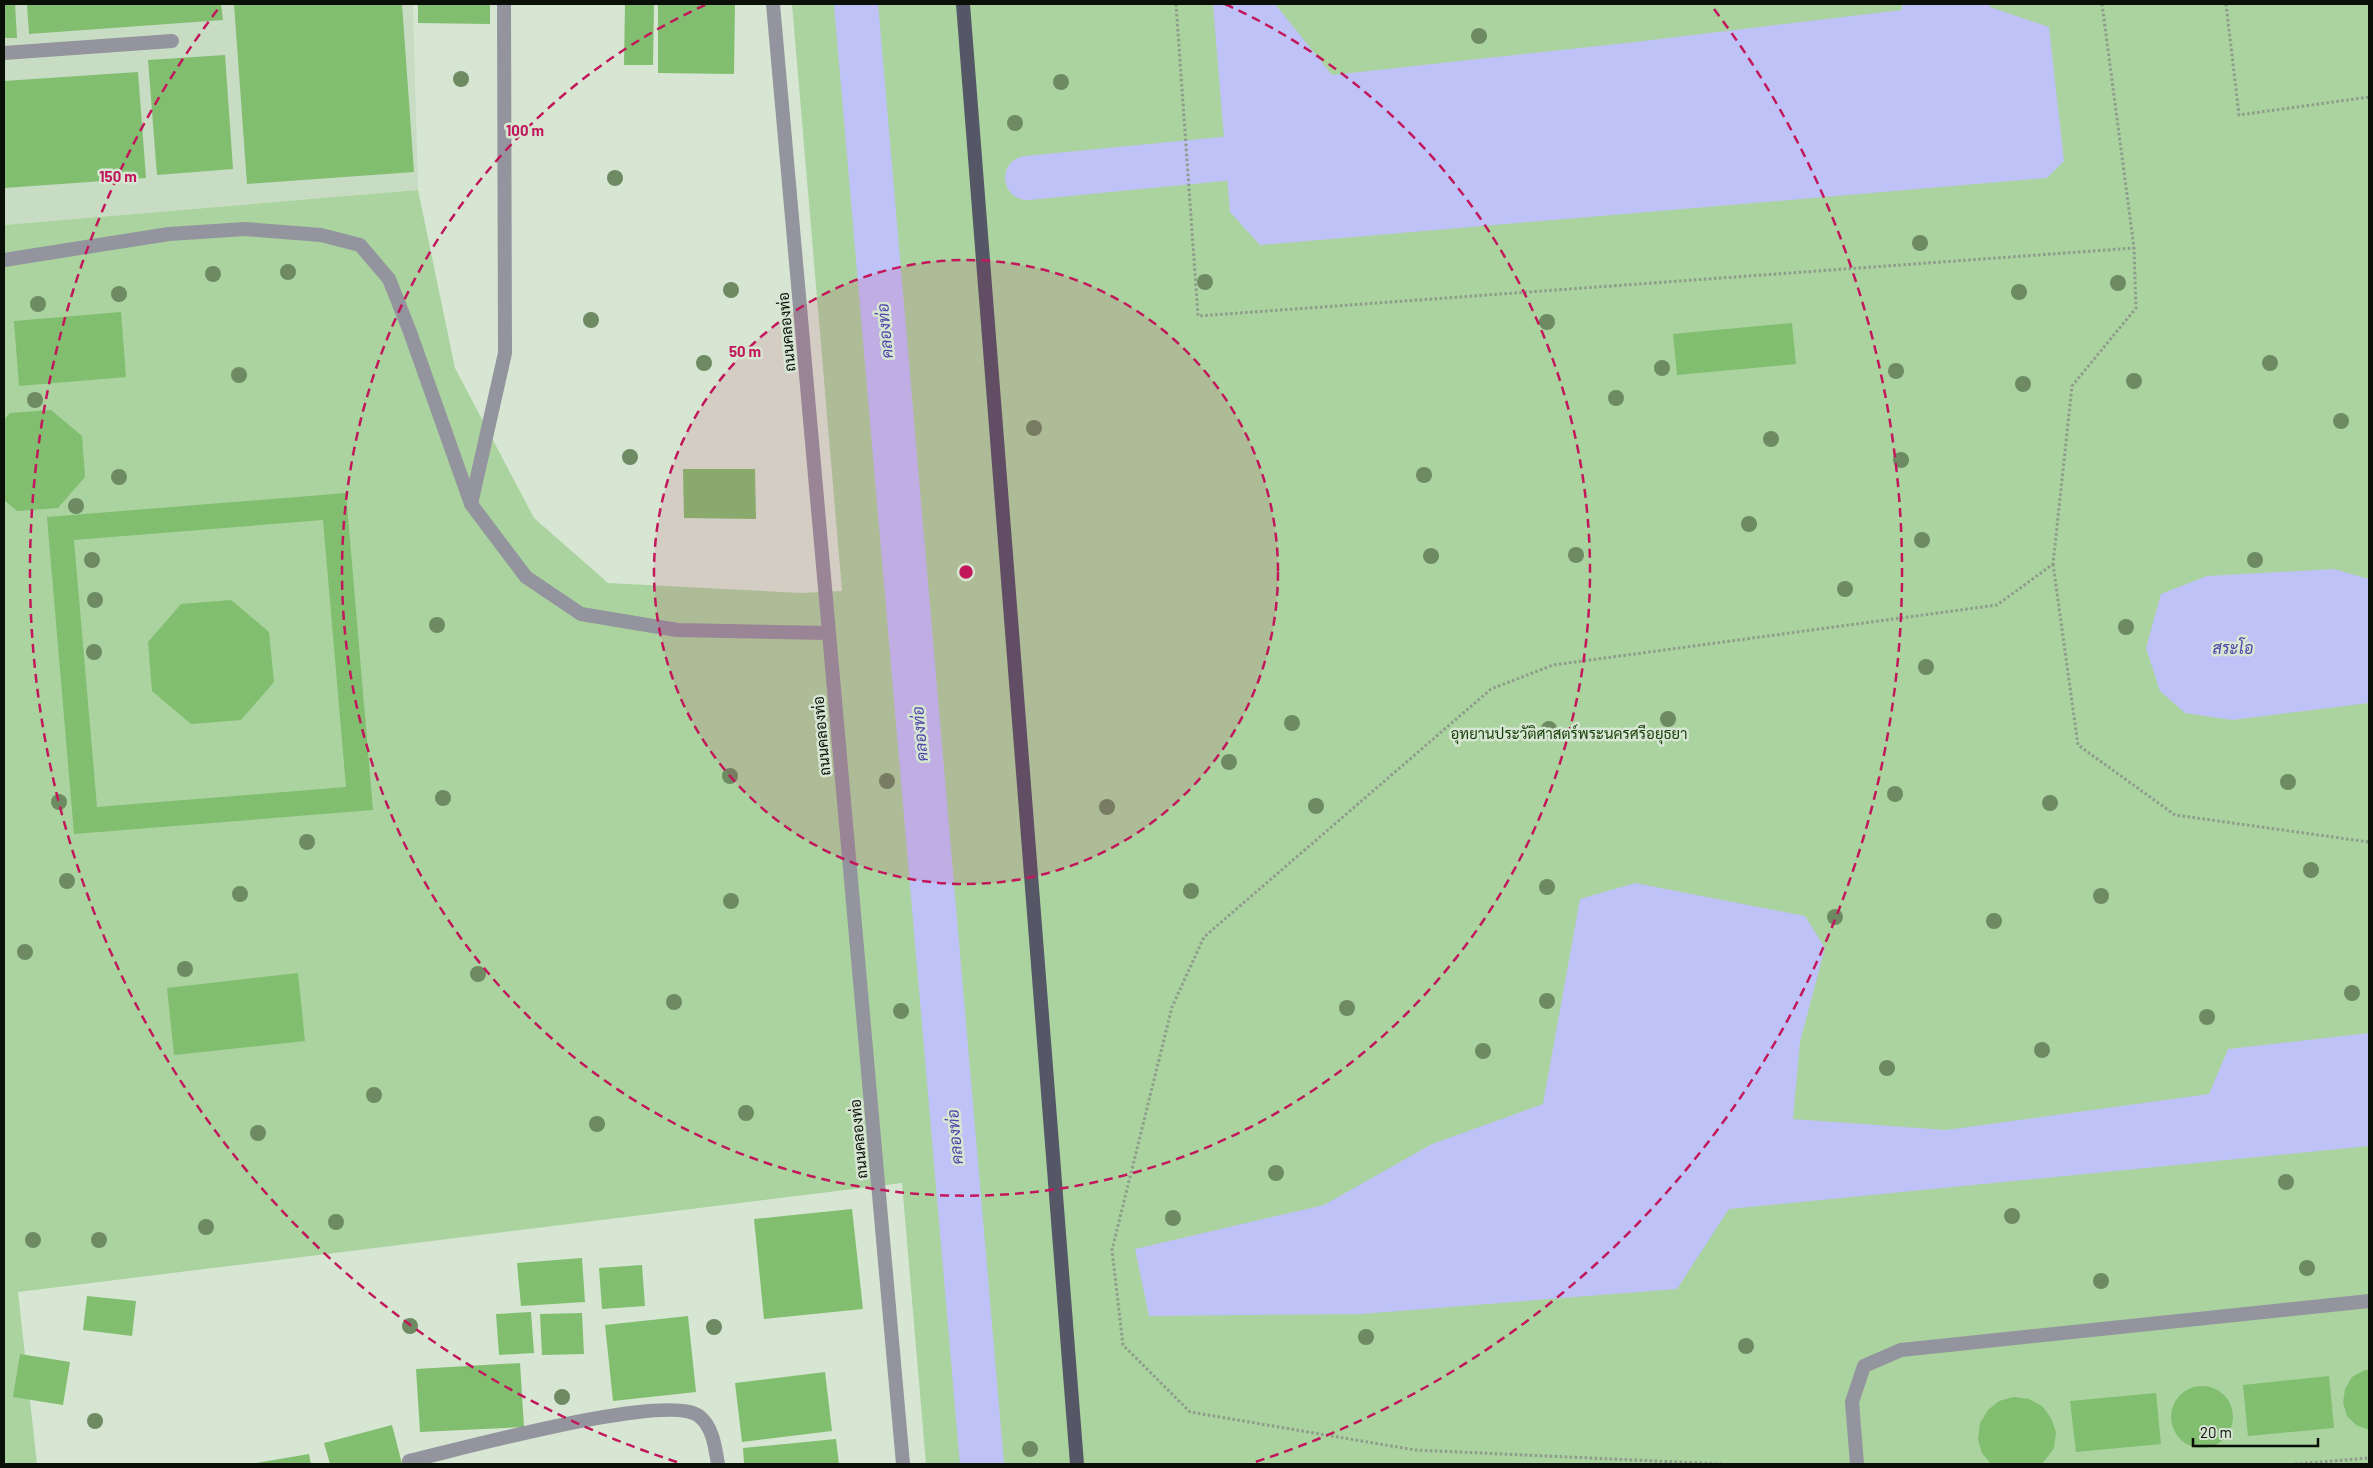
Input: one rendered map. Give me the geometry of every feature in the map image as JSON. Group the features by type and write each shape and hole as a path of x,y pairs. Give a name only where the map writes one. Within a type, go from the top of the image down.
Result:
{"main road":[{"path":"963,4 1077,1464"}],"street":[{"path":"471,504 505,353 504,4"},
{"name":"ถนนคลองท่อ","path":"773,4 903,1464"},
{"path":"4,53 172,41"},
{"path":"4,260 169,234 245,229 321,235 360,245 389,279 410,332 471,504 526,577 581,614 677,630 828,633"},
{"path":"1856,1464 1852,1402 1864,1366 1901,1350 2369,1301"},
{"path":"409,1461 590,1418 638,1411 676,1411 698,1414 709,1428 718,1464"}],"path":[{"path":"1176,4 1198,316 2134,248"},
{"path":"2102,4 2134,248 2136,308 2072,386 2053,564 2078,745 2175,815 2369,842"},
{"path":"2226,4 2239,115 2369,97"},
{"path":"1722,1464 1415,1450 1190,1412 1122,1345 1112,1250 1172,1007 1204,937 1491,689 1553,664 1997,605 2053,564"},
{"path":"2295,1464 2369,1458"}],"shaded area":[{"path":"4,4 413,4 418,190 4,225"}],"green space":[{"name":"อุทยานประวัติศาสตร์พระนครศรีอยุธยา","path":"792,4 2369,4 2369,1464 926,1464 902,1183 18,1292 37,1464 4,1464 4,225 418,190 455,368 534,518 608,583 801,593 842,591"}],"water":[{"path":"1213,4 1275,4 1332,75 1635,42 1902,10 1902,4 1989,4 1990,7 2049,27 2064,161 2047,178 1260,245 1230,212"},
{"name":"สระโอ","path":"2334,569 2369,579 2369,703 2232,720 2185,713 2160,691 2146,648 2161,594 2207,576"},
{"path":"1635,883 1805,916 1825,948 1800,1042 1793,1119 1946,1130 2209,1094 2228,1049 2369,1033 2369,1146 1729,1209 1677,1289 1361,1314 1149,1316 1135,1249 1324,1205 1432,1144 1543,1104 1580,899"}],"building":[{"path":"4,4 15,4 17,38 4,38"},
{"path":"27,4 221,4 223,20 29,34"},
{"path":"234,4 402,4 414,172 247,184"},
{"path":"418,4 490,4 490,24 418,23"},
{"path":"625,4 654,4 653,65 624,65"},
{"path":"658,4 735,4 734,74 658,73"},
{"path":"225,55 233,169 157,175 148,60"},
{"path":"138,72 146,178 4,188 4,81"},
{"path":"121,312 126,377 19,386 14,321"},
{"path":"1792,323 1796,364 1677,375 1673,334"},
{"path":"51,410 82,436 85,477 58,508 17,511 4,500 4,420 10,413"},
{"path":"683,469 755,469 756,519 684,518"},
{"path":"346,493 373,810 74,834 47,517","holes":["323,520 346,787 97,807 74,540"]},
{"path":"231,600 269,632 274,682 241,720 191,724 152,691 148,642 181,604"},
{"path":"298,973 305,1041 174,1055 167,988"},
{"path":"852,1209 863,1309 764,1319 754,1219"},
{"path":"582,1258 585,1302 521,1306 517,1263"},
{"path":"642,1265 645,1306 602,1309 599,1268"},
{"path":"87,1296 136,1301 132,1336 83,1330"},
{"path":"531,1312 534,1353 499,1355 496,1314"},
{"path":"582,1313 584,1354 542,1355 540,1314"},
{"path":"688,1316 696,1392 613,1401 605,1325"},
{"path":"20,1354 70,1362 63,1405 13,1397"},
{"path":"520,1363 524,1427 420,1432 416,1369"},
{"path":"2365,1370 2369,1370 2369,1430 2356,1425 2347,1416 2343,1403 2345,1389 2352,1377"},
{"path":"825,1372 832,1431 742,1442 735,1383"},
{"path":"2329,1376 2334,1428 2248,1436 2243,1385"},
{"path":"2202,1386 2214,1389 2224,1395 2230,1405 2233,1417 2230,1429 2224,1439 2214,1445 2202,1448 2190,1445 2180,1439 2174,1429 2171,1417 2174,1405 2180,1395 2190,1389"},
{"path":"2156,1393 2161,1444 2076,1452 2070,1401"},
{"path":"2014,1397 2029,1399 2042,1406 2051,1418 2056,1432 2054,1448 2042,1464 1991,1464 1982,1453 1978,1439 1980,1423 1988,1410 1999,1401"},
{"path":"392,1425 402,1464 330,1464 324,1443"},
{"path":"836,1439 839,1464 744,1464 743,1448"},
{"path":"309,1454 311,1464 256,1464 256,1463"}],"waterway":[{"name":"คลองท่อ","path":"856,4 982,1464"},
{"path":"1027,178 1274,154"}]}
